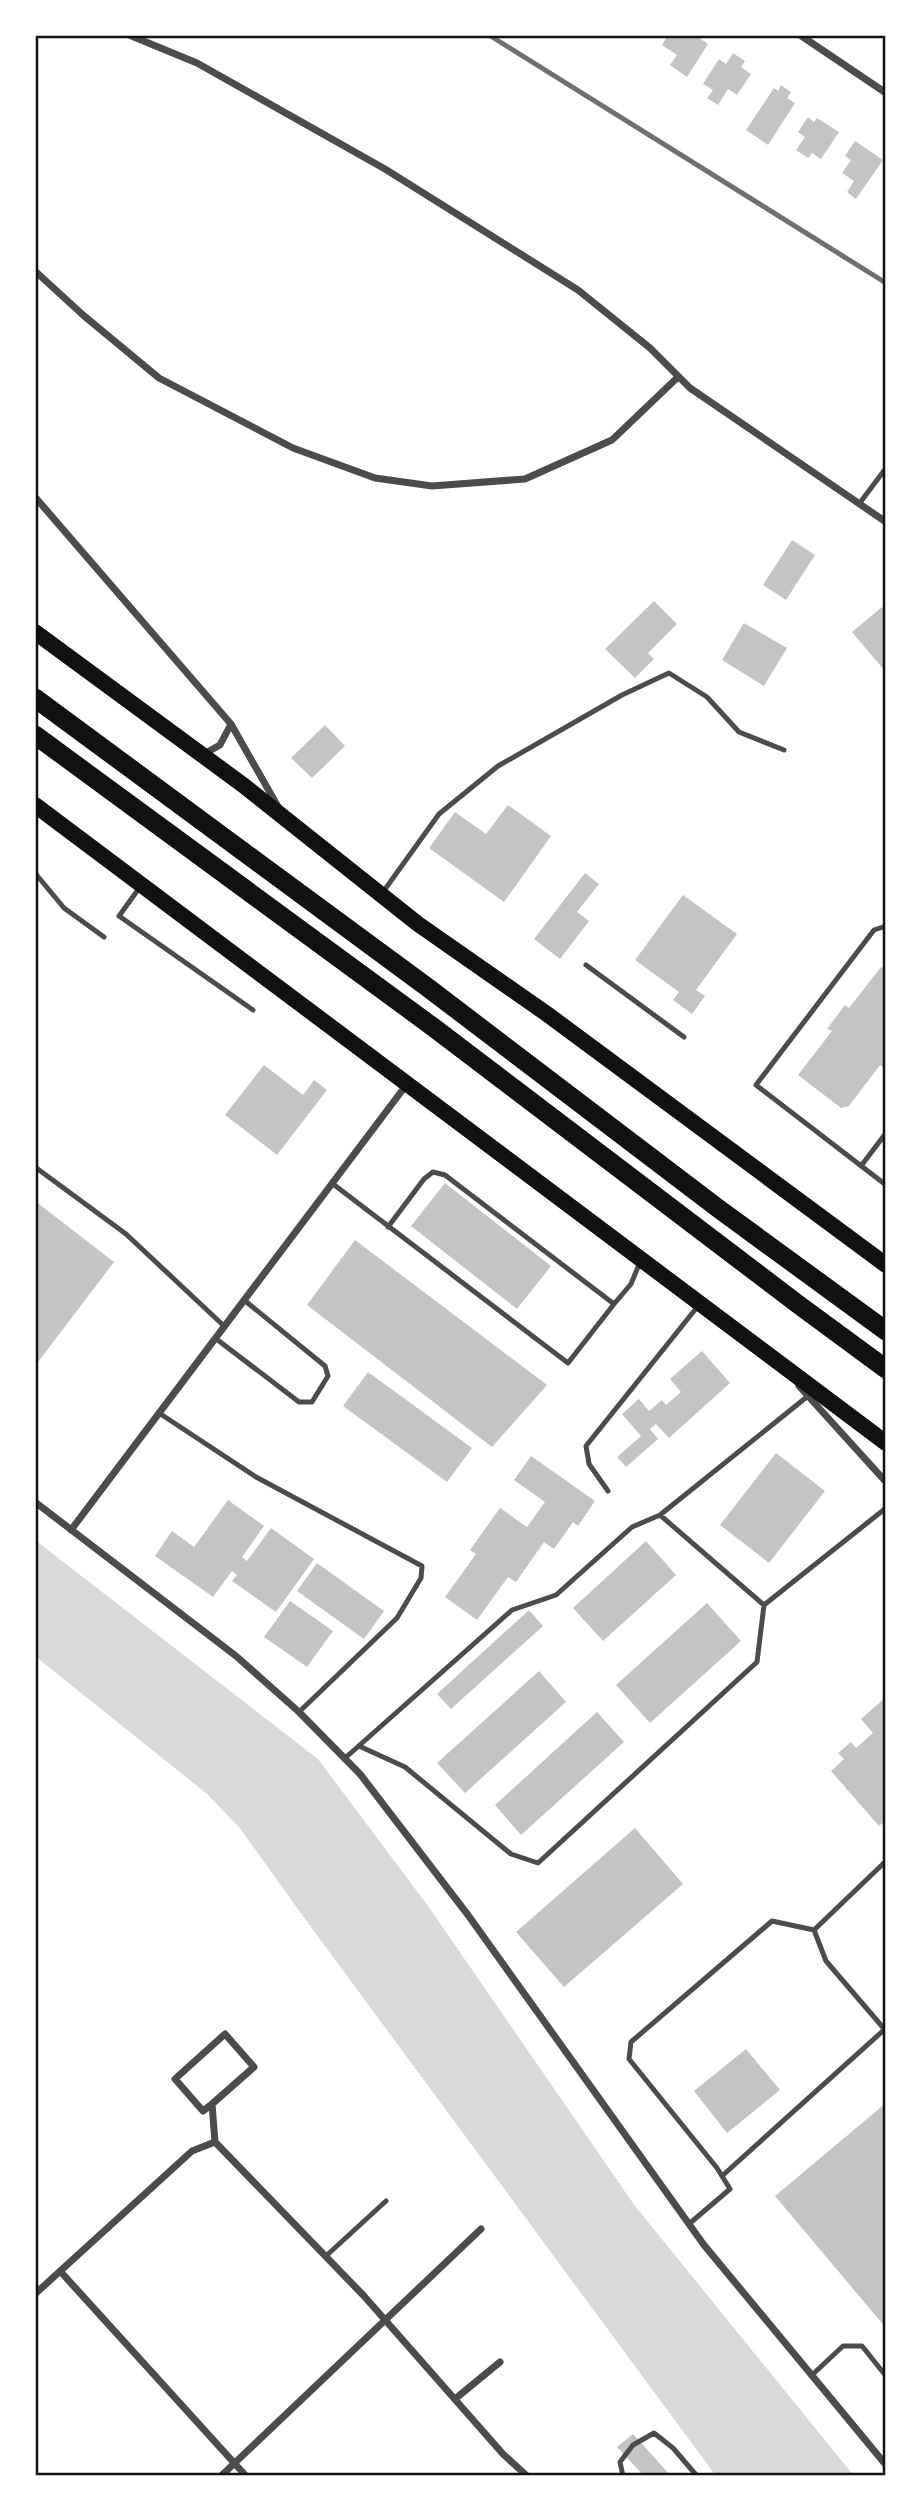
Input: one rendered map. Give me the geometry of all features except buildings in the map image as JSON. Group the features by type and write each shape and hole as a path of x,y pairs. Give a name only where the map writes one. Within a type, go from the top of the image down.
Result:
{"highway":[{"path":"35,698 886,1331"},
{"path":"35,735 433,1027 886,1369"}],"main road":[{"path":"35,632 284,817 418,924 547,1014 885,1263"},
{"path":"35,805 886,1443"}],"street":[{"path":"129,35 197,63 385,169 578,290 650,348 690,388 886,522"},
{"path":"800,35 886,93"},
{"path":"35,271 159,378 293,448 375,478 432,486 525,479 612,440 678,377"},
{"path":"35,497 232,724 284,817"},
{"path":"201,755 220,745 232,724"},
{"path":"71,1530 407,1084"},
{"path":"779,1364 886,1482"},
{"path":"35,1502 236,1656 299,1712 360,1774 468,1915 704,2245 886,2465"},
{"path":"225,2034 254,2067 212,2104 203,2111 175,2079 225,2034"},
{"path":"212,2104 215,2142 326,2256 503,2454 527,2476"},
{"path":"35,2294 192,2151 215,2142"},
{"path":"221,2476 481,2229"},
{"path":"60,2272 246,2476"},
{"path":"454,2399 499,2362"}],"lane":[{"path":"859,504 886,468"},
{"path":"381,894 439,814 498,766 622,695 669,673 707,697 739,732 784,750"},
{"path":"35,873 64,908 104,937"},
{"path":"142,885 119,916 253,1010"},
{"path":"886,926 874,930 757,1085 886,1185"},
{"path":"586,965 684,1037"},
{"path":"862,1166 886,1133"},
{"path":"35,1167 126,1234 224,1326"},
{"path":"387,1227 424,1179 433,1172 445,1175 614,1304"},
{"path":"333,1184 568,1363 631,1284 641,1259"},
{"path":"215,1338 299,1402 312,1402 328,1376 325,1366 244,1300"},
{"path":"608,1491 589,1464 586,1446 700,1304"},
{"path":"344,1759 512,1610 556,1595 632,1527 660,1515 808,1396"},
{"path":"159,1413 257,1478 422,1566 421,1578 397,1618 299,1712"},
{"path":"359,1746 405,1767 511,1854 538,1863 757,1662 764,1605 886,1508"},
{"path":"660,1515 764,1605"},
{"path":"814,1930 886,1861"},
{"path":"690,2224 730,2189 629,2059 631,2042 772,1921 814,1930"},
{"path":"722,2176 885,2030 826,1961 814,1930"},
{"path":"326,2256 386,2201"},
{"path":"812,2375 843,2346 862,2346 886,2376"},
{"path":"623,2476 620,2462 633,2445 654,2433 673,2448 697,2476"}],"shaded area":[{"path":"35,1540 318,1759 428,1906 635,2206 854,2476 716,2476 239,1827 207,1794 35,1656"}],"railway":[{"path":"489,35 886,283"}]}
